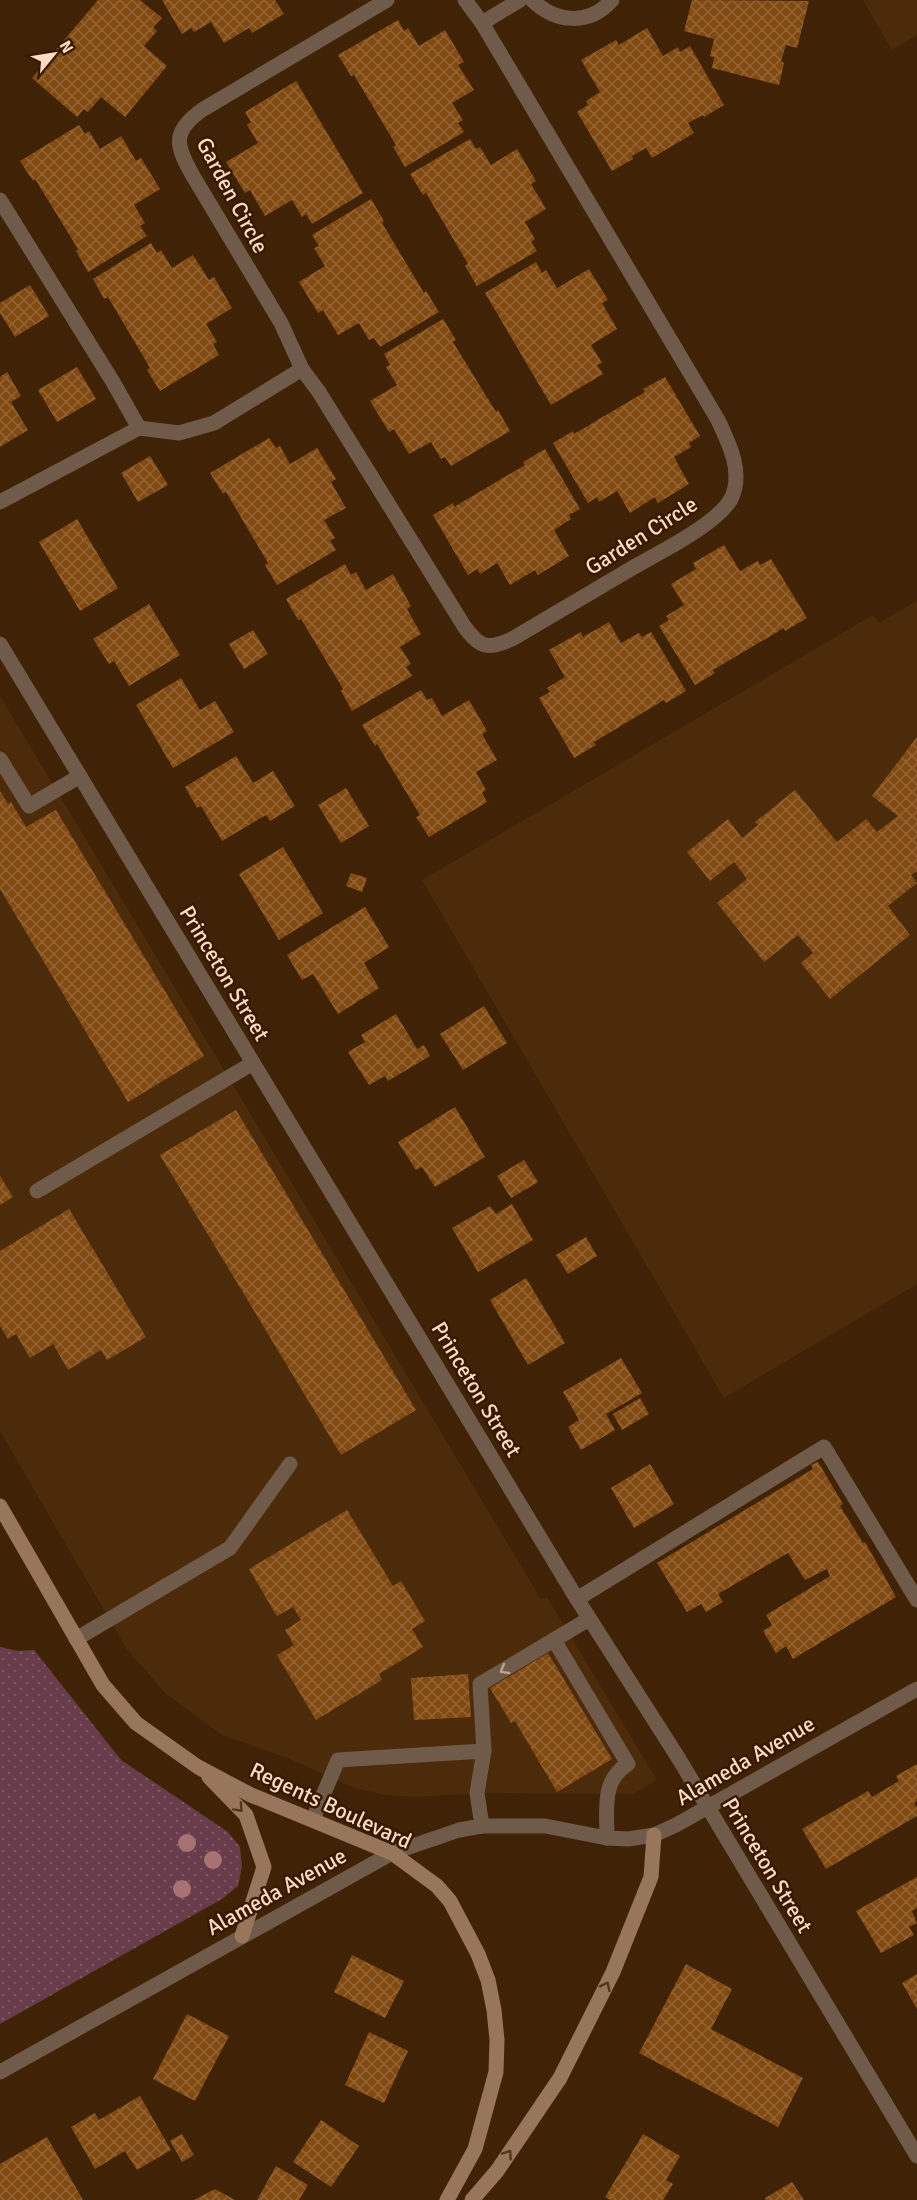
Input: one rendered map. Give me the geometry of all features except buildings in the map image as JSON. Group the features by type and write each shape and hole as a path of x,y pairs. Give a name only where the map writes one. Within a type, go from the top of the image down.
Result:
{"main road":[{"name":"Regents Boulevard","path":"0,1506 102,1685 136,1724 198,1767 251,1795 392,1853 437,1886 450,1901 478,1954 488,1980 497,2040 496,2072 476,2149 447,2200"},
{"path":"198,1767 246,1815 264,1867 242,1935"},
{"path":"472,2200 497,2171 560,2078 631,1930 651,1877 654,1835"}],"street":[{"name":"Garden Circle","path":"387,0 202,110 187,122 179,134 179,146 184,161 280,323 302,369 320,392 464,626 481,645 498,644 522,633 686,536 717,514 730,499 736,478 734,459 718,420 482,23 465,0"},
{"path":"482,23 520,0"},
{"path":"532,0 549,13 571,19 594,15 612,0"},
{"path":"0,200 139,428"},
{"path":"0,502 139,428 179,433 214,423 302,369"},
{"name":"Princeton Street","path":"0,644 589,1619 707,1806 917,2156"},
{"path":"0,759 29,806 80,776"},
{"path":"37,1191 254,1063"},
{"path":"578,1599 824,1447 917,1600"},
{"path":"76,1639 230,1548 290,1464"},
{"path":"482,1826 477,1793 484,1751 480,1684 589,1619"},
{"path":"554,1640 628,1764 618,1770 606,1792 607,1838"},
{"name":"Alameda Avenue","path":"0,2072 392,1853 459,1830 482,1826 545,1826 607,1838 628,1839 654,1835 676,1825 917,1689"},
{"path":"313,1819 338,1760 484,1751"}],"shaded area":[{"path":"863,0 917,0 917,35 892,50"},
{"path":"917,601 917,1284 724,1398 422,880 873,615 879,623"},
{"path":"0,696 541,1599 547,1597 657,1780 633,1794 477,1793 416,1797 385,1795 355,1788 285,1757 222,1735 165,1693 126,1648 0,1431"},
{"path":"0,1647 18,1651 34,1650 121,1760 228,1832 240,1847 242,1867 238,1886 222,1899 0,2024"}]}
